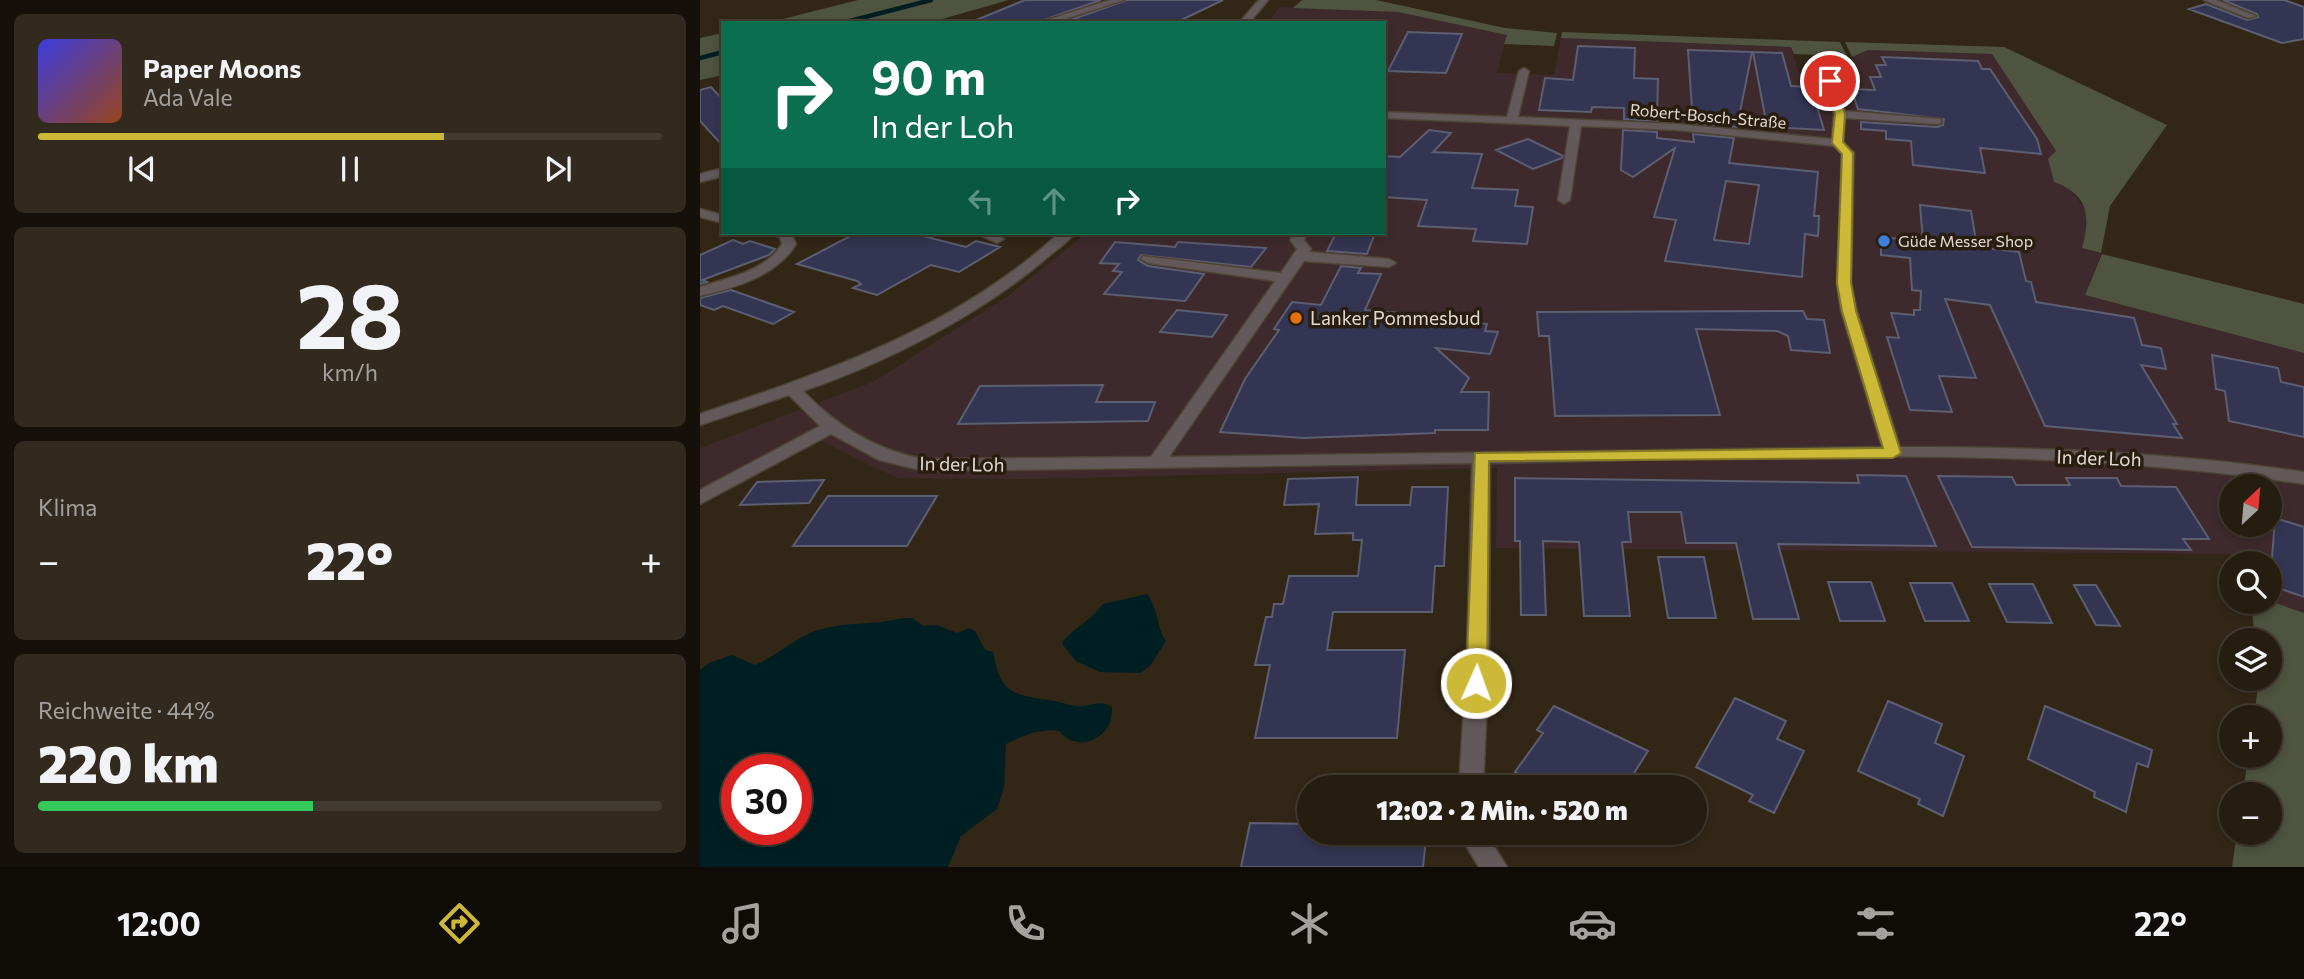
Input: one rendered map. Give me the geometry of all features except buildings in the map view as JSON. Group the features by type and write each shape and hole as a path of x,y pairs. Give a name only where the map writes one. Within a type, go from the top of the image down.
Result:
{"street":[{"path":"1049,21 1120,0"},
{"path":"1246,21 1264,0"},
{"path":"2208,0 2252,16"},
{"path":"1513,120 1524,71"},
{"path":"1810,75 1830,81 1840,114 1837,143 1848,153 1844,283 1849,311 1893,453"},
{"path":"1840,114 1937,121"},
{"name":"Robert-Bosch-Straße","path":"1386,115 1677,127 1837,143"},
{"path":"1564,200 1576,122"},
{"path":"700,178 721,173"},
{"path":"700,213 721,218"},
{"path":"700,292 777,260 787,250 789,241 786,235"},
{"path":"987,235 996,239"},
{"path":"891,346 1000,273 1048,235"},
{"path":"700,432 747,414 967,309 1045,254 1066,235"},
{"path":"1155,464 1300,256 1304,249 1297,240 1300,235"},
{"path":"1300,256 1388,263"},
{"path":"1148,259 1285,278"},
{"path":"700,420 793,390"},
{"name":"In der Loh","path":"793,390 863,450 891,460 924,465 1155,464 1481,456 1893,453 2173,461 2304,478"},
{"path":"700,498 833,426"},
{"path":"1472,775 1478,657 1481,456"},
{"path":"1479,845 1494,867"}],"shaded area":[{"path":"1280,7 1398,12 1507,35 1497,73 1554,75 1561,38 1791,47 1802,83 1862,85 1852,57 1868,50 1992,54 2056,152 2070,188 2086,211 2089,223 2082,248 2101,254 2085,295 2304,353 2304,613 2282,605 2282,551 2219,551 2219,554 1496,548 1497,468 1028,479 897,478 805,433 700,492 700,448 873,382 1008,296 1084,235 1386,235 1386,21 1269,21"}],"green space":[{"path":"858,0 1009,0 935,21 775,21"},
{"path":"1302,0 1376,0 1505,28 1557,33 1554,46 1504,44 1507,35 1398,12 1293,8"},
{"path":"1562,32 1840,42 1847,56 1794,54 1791,47 1561,38"},
{"path":"721,33 721,75 700,80 700,38"},
{"path":"1845,42 2004,47 2167,125 2110,206 2101,253 2082,248 2086,226 2084,208 2074,193 2054,182 2048,159 2056,151 1992,54 1868,50 1852,57"},
{"path":"2102,254 2304,304 2304,353 2085,295"},
{"path":"2282,605 2304,613 2304,867 2232,867 2235,845 2282,845 2282,782 2245,782 2246,768 2282,768 2282,705 2256,705 2257,691 2282,691 2282,628 2254,628 2252,614 2282,614"}],"water":[{"path":"1147,594 1166,641 1150,666 1140,673 1100,672 1076,661 1062,644 1103,604"},
{"path":"912,618 924,626 937,625 957,633 969,628 975,631 985,650 993,652 1000,676 1009,689 1025,696 1073,705 1107,704 1112,707 1111,718 1101,735 1094,740 1076,742 1059,731 1052,730 1032,733 1006,744 1004,788 997,809 961,836 948,867 700,867 700,670 709,663 732,655 755,665 804,636 841,625"}],"waterway":[{"path":"850,21 931,0"},
{"path":"700,58 721,53"}],"place":[{"name":"Güde Messer Shop","path":"1884,241"},
{"name":"Lanker Pommesbud","path":"1296,318"}],"route":[{"path":"1476,683 1481,456 1893,453 1849,311 1844,283 1848,153 1837,143 1840,114 1830,81"}]}
